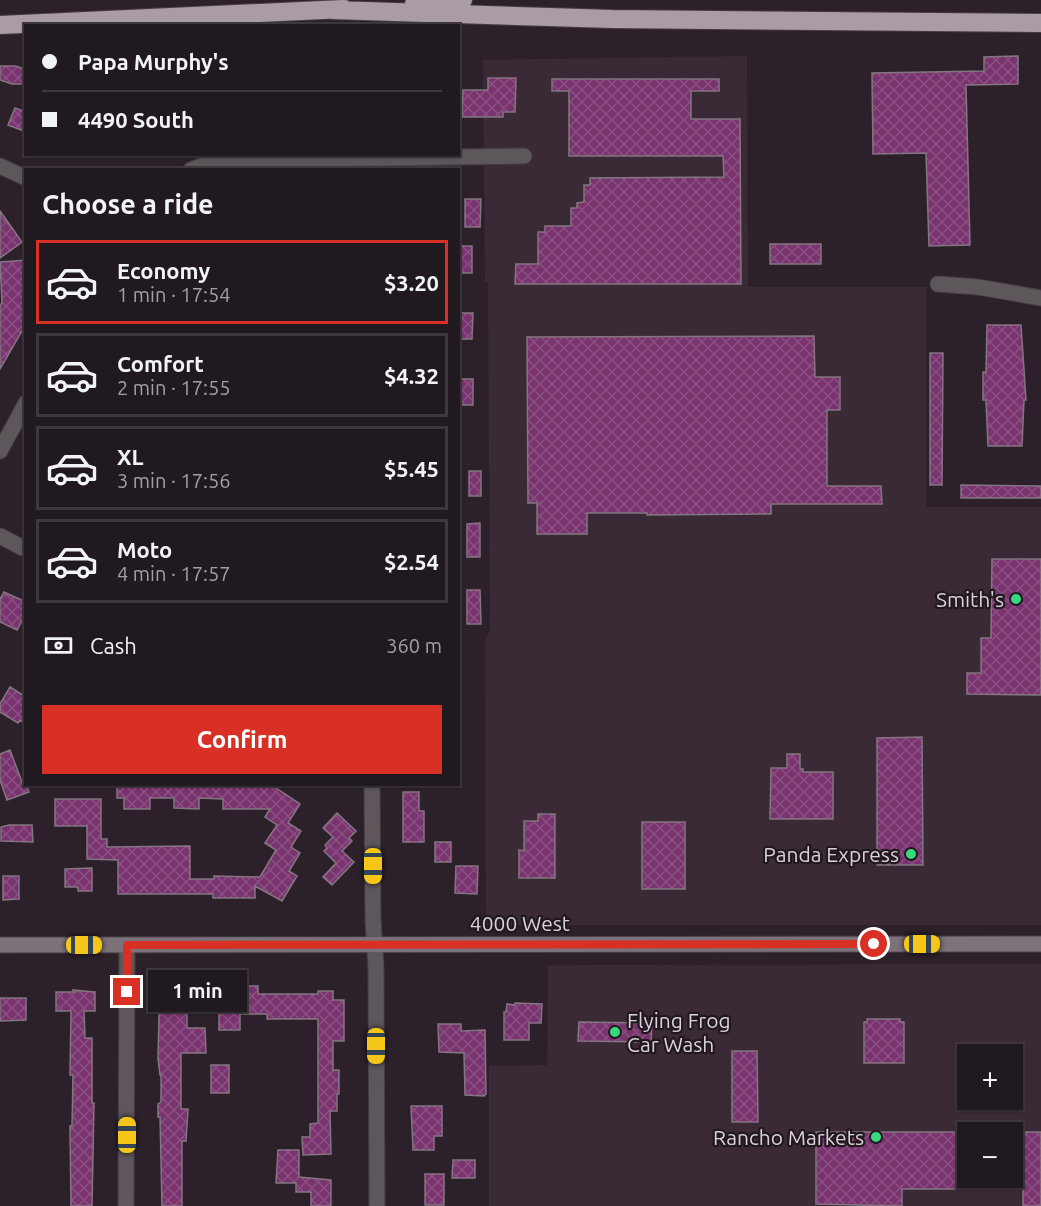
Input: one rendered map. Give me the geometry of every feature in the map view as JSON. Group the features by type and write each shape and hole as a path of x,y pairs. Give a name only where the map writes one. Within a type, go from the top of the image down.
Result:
{"highway":[{"path":"0,25 333,10 463,0"},
{"path":"333,10 612,19 1041,23"}],"street":[{"path":"196,168 211,162 228,160 357,160 392,164 524,156"},
{"path":"0,166 24,177"},
{"path":"938,284 978,287 1041,298"},
{"path":"0,451 24,407"},
{"path":"0,536 23,548"},
{"path":"372,786 376,969 377,1206"},
{"name":"4000 West","path":"0,945 1041,944"},
{"path":"126,1206 127,945"}],"shaded area":[{"path":"747,56 748,287 926,287 926,507 1041,507 1041,925 486,925 485,641 490,630 488,282 485,281 483,60"},
{"path":"1041,964 1041,1206 489,1206 489,1066 547,1065 548,965"}],"building":[{"path":"1018,56 1018,84 966,85 970,245 929,246 926,153 873,154 872,73 984,71 984,57"},
{"path":"0,66 24,68 24,84 12,84 0,80"},
{"path":"488,78 516,78 515,112 503,112 503,117 462,117 463,90 488,90"},
{"path":"552,79 719,79 719,91 691,91 691,119 740,119 741,284 515,284 516,264 538,264 538,232 545,232 545,226 571,226 571,208 577,208 577,203 584,202 584,185 590,185 590,178 724,177 723,156 569,156 569,91 552,91"},
{"path":"15,108 24,111 24,131 8,125"},
{"path":"465,199 481,199 480,227 465,227"},
{"path":"0,211 22,242 0,258"},
{"path":"770,244 821,244 821,264 770,264"},
{"path":"460,246 472,246 472,273 460,273"},
{"path":"24,260 24,327 0,369 0,307 2,302 0,262"},
{"path":"460,313 473,313 472,339 460,339"},
{"path":"987,325 1021,325 1026,400 1024,400 1022,446 988,446 986,400 983,400"},
{"path":"814,336 815,377 840,377 840,410 827,410 827,486 881,486 882,504 771,504 771,514 587,513 587,534 537,534 537,503 528,503 527,337"},
{"path":"930,353 943,353 942,485 930,485"},
{"path":"460,379 473,379 473,405 460,405"},
{"path":"469,471 481,471 481,496 469,496"},
{"path":"961,485 1041,486 1041,498 961,498"},
{"path":"480,523 480,557 467,557 467,524"},
{"name":"Smith's","path":"992,559 1041,559 1041,695 967,694 967,673 981,673 981,638 991,638"},
{"path":"467,590 480,590 481,624 467,624"},
{"path":"4,592 24,601 24,617 17,630 0,622 0,599"},
{"path":"10,687 24,696 24,722 20,720 18,723 0,712 0,704"},
{"path":"922,737 923,865 877,865 877,738"},
{"path":"10,750 22,782 24,781 24,786 27,786 29,792 7,800 0,780 0,754"},
{"path":"787,754 800,754 800,769 803,769 803,772 833,772 833,819 770,819 771,768 787,768"},
{"path":"117,786 273,786 300,804 288,823 301,831 291,847 300,853 289,871 297,876 282,901 255,886 255,898 213,898 213,894 118,894 118,860 87,859 87,826 55,826 55,799 101,799 101,839 107,839 107,847 190,846 190,879 214,879 214,876 260,877 276,850 265,843 277,825 265,817 270,809 223,809 223,799 199,798 199,809 174,808 174,798 150,798 150,809 124,809 124,798 117,798"},
{"path":"403,792 419,792 419,811 424,811 424,842 403,842"},
{"path":"337,813 356,831 349,838 352,841 342,851 354,862 332,885 323,877 336,863 324,851 327,848 325,845 333,837 323,828"},
{"path":"538,814 555,814 555,878 519,878 519,850 524,851 524,821 538,821"},
{"path":"642,822 685,822 685,889 642,889"},
{"path":"32,825 33,842 1,841 1,827"},
{"path":"435,842 451,842 451,862 435,862"},
{"path":"456,866 478,866 477,894 455,893"},
{"path":"92,868 92,891 78,891 78,887 65,887 65,869"},
{"path":"3,876 19,876 19,899 3,900"},
{"path":"160,978 181,978 181,1000 187,1000 187,1028 205,1028 206,1053 181,1053 181,1109 188,1109 186,1141 182,1141 182,1206 162,1206 160,1117 158,1117 158,1104 161,1102 161,1075 158,1058"},
{"path":"247,986 258,986 258,994 318,994 318,991 333,991 333,1000 344,1000 344,1041 333,1041 333,1070 339,1070 339,1094 337,1094 337,1111 330,1111 331,1154 303,1155 302,1137 310,1137 310,1124 318,1123 318,1019 267,1019 267,1014 240,1014 240,1030 219,1030 219,1006 215,1006 215,989 247,990"},
{"path":"73,990 95,992 95,1011 84,1011 85,1038 92,1038 92,1103 94,1103 92,1206 71,1206 70,1126 72,1126 73,1075 70,1075 71,1011 56,1011 56,992 74,992"},
{"path":"0,998 26,998 26,1020 0,1021"},
{"path":"515,1003 542,1004 541,1023 529,1023 529,1040 504,1040 504,1012 506,1012 507,1004 515,1005"},
{"path":"867,1019 900,1019 900,1022 904,1022 904,1063 864,1063 864,1022 867,1022"},
{"name":"Flying Frog Car Wash","path":"579,1022 652,1023 651,1042 578,1041"},
{"path":"438,1024 461,1024 461,1031 485,1030 486,1094 484,1096 465,1095 464,1053 439,1052"},
{"path":"732,1051 757,1051 758,1122 732,1122"},
{"path":"211,1065 229,1065 229,1093 211,1093"},
{"path":"411,1106 442,1106 442,1136 434,1136 434,1150 413,1150"},
{"path":"816,1132 957,1132 957,1188 1023,1188 1023,1132 1041,1132 1041,1206 1023,1206 1023,1189 902,1189 902,1206 816,1204"},
{"path":"278,1150 299,1150 299,1177 331,1180 331,1206 311,1206 311,1192 296,1192 296,1183 276,1183"},
{"path":"453,1160 475,1160 475,1178 452,1178"},
{"path":"425,1174 444,1174 444,1205 425,1205"}],"place":[{"name":"Smith's","path":"1016,599"},
{"name":"Panda Express","path":"911,854"},
{"name":"Flying Frog Car Wash","path":"615,1032"},
{"name":"Rancho Markets","path":"876,1137"}],"route":[{"path":"127,992 127,945 874,944"}]}
